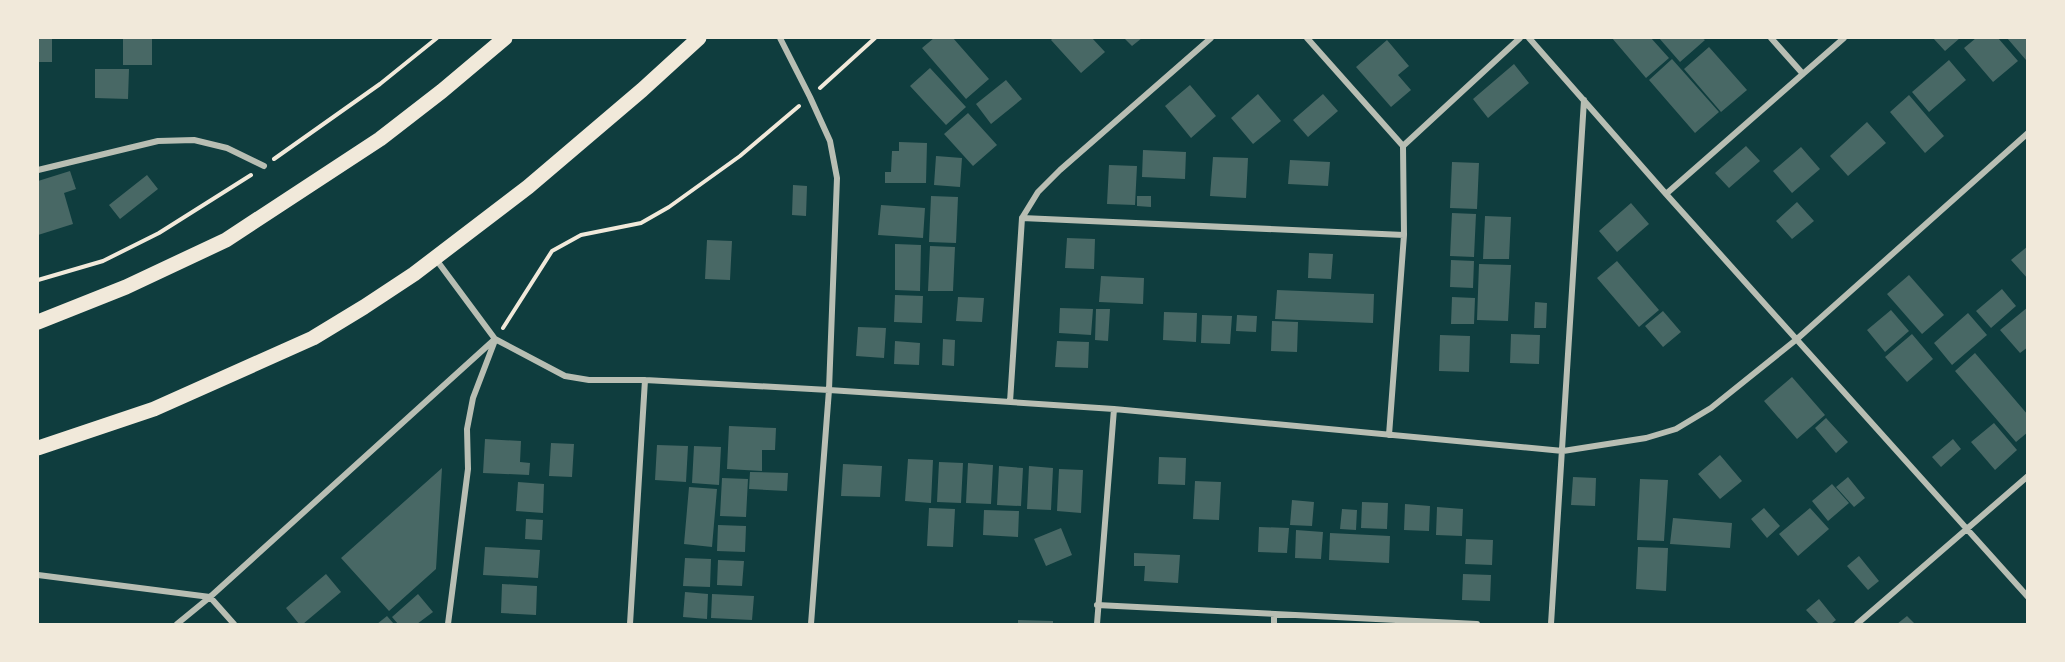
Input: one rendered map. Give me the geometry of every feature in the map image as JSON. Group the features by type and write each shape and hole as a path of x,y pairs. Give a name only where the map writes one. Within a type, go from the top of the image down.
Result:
{"main road":[{"path":"38,322 148,277 226,240 380,139 442,91 504,38"},
{"path":"38,448 154,409 313,338 364,307 435,258 528,187 699,38"}],"street":[{"path":"780,38 830,141 837,178 829,390 811,624"},
{"path":"1010,402 1022,218 1038,192 1060,170 1211,38"},
{"path":"1307,38 1403,146 1404,235 1389,435"},
{"path":"1403,146 1520,38"},
{"path":"1529,38 1966,531 2028,597"},
{"path":"1771,38 1803,74"},
{"path":"1666,194 1845,38"},
{"path":"1551,624 1584,100"},
{"path":"435,258 495,339 565,375 590,380 645,380 829,390 1114,409 1563,451 1646,438 1676,429 1711,408 1797,339 2028,133"},
{"path":"38,170 158,141 194,140 227,148 264,166"},
{"path":"1022,218 1404,235"},
{"path":"177,624 210,597 495,339"},
{"path":"448,624 468,469 467,429 473,398 495,339"},
{"path":"630,624 645,380"},
{"path":"1097,624 1114,409"},
{"path":"1857,624 2028,476"},
{"path":"38,575 210,597 234,624"},
{"path":"1097,605 1477,624"},
{"path":"1274,614 1274,624"}],"path":[{"path":"495,339 552,251 581,235 641,223 669,207 740,156 875,38"}],"building":[{"path":"38,38 52,38 52,62 38,62"},
{"path":"123,38 152,38 152,65 123,65"},
{"path":"934,38 953,38 989,79 966,99 922,48"},
{"path":"1053,38 1092,38 1105,52 1081,73 1051,40"},
{"path":"1124,38 1142,38 1132,46"},
{"path":"1612,38 1651,38 1669,58 1646,78"},
{"path":"1659,38 1702,38 1705,40 1680,62"},
{"path":"1933,38 1960,38 1945,51"},
{"path":"1976,38 1998,38 2018,61 1993,82 1964,48"},
{"path":"2007,38 2028,38 2028,59 2026,60"},
{"path":"1387,40 1409,66 1398,75 1411,90 1391,107 1356,67"},
{"path":"1709,47 1747,90 1721,112 1684,69"},
{"path":"1672,59 1719,112 1695,133 1649,80"},
{"path":"1949,60 1966,80 1929,112 1912,92"},
{"path":"1514,64 1529,83 1488,118 1473,99"},
{"path":"930,68 966,107 946,125 910,86"},
{"path":"95,69 129,69 128,99 95,98"},
{"path":"1006,80 1022,99 991,124 976,104"},
{"path":"1190,85 1216,116 1191,138 1165,106"},
{"path":"1258,94 1281,121 1253,144 1231,118"},
{"path":"1323,94 1338,111 1308,137 1293,120"},
{"path":"1909,95 1944,136 1925,153 1890,112"},
{"path":"968,113 997,145 973,166 944,134"},
{"path":"1867,122 1886,143 1848,176 1830,156"},
{"path":"899,142 927,143 926,183 885,183 885,172 891,172 892,151 899,151"},
{"path":"1746,146 1760,161 1729,188 1715,173"},
{"path":"1801,147 1820,169 1792,193 1773,171"},
{"path":"1143,150 1186,152 1185,179 1142,177"},
{"path":"936,156 962,158 960,187 934,185"},
{"path":"1213,157 1248,158 1246,198 1210,196"},
{"path":"1290,160 1330,162 1328,186 1288,184"},
{"path":"1452,162 1479,163 1477,209 1450,208"},
{"path":"1109,165 1137,166 1135,205 1107,204"},
{"path":"70,171 76,189 64,193 73,224 38,235 38,181"},
{"path":"147,175 158,189 120,219 109,205"},
{"path":"793,185 807,186 806,216 792,215"},
{"path":"931,196 958,197 956,243 929,242"},
{"path":"1137,196 1151,196 1151,207 1137,206"},
{"path":"1797,202 1814,221 1792,239 1776,221"},
{"path":"1631,203 1649,224 1617,252 1599,231"},
{"path":"881,205 925,208 923,238 878,235"},
{"path":"1452,213 1476,214 1474,257 1450,256"},
{"path":"1485,216 1511,217 1509,259 1483,259"},
{"path":"1067,238 1095,239 1094,269 1065,268"},
{"path":"707,240 732,241 730,280 705,279"},
{"path":"895,244 921,245 920,291 895,290"},
{"path":"930,246 955,247 953,291 928,291"},
{"path":"2028,246 2028,279 2011,260"},
{"path":"1309,253 1333,254 1331,279 1308,278"},
{"path":"1451,260 1474,261 1473,288 1450,287"},
{"path":"1617,261 1659,310 1639,327 1597,278"},
{"path":"1479,264 1511,265 1508,321 1477,320"},
{"path":"1909,275 1944,315 1922,334 1887,294"},
{"path":"1101,276 1144,278 1143,304 1099,302"},
{"path":"2002,289 2016,306 1991,328 1976,311"},
{"path":"1277,290 1374,294 1373,323 1275,319"},
{"path":"895,295 923,296 922,323 894,322"},
{"path":"958,297 984,298 982,322 956,321"},
{"path":"1452,297 1475,298 1474,324 1451,324"},
{"path":"1535,302 1547,303 1546,328 1534,328"},
{"path":"2028,307 2028,347 2020,353 2000,330"},
{"path":"1060,308 1093,309 1091,335 1059,333"},
{"path":"1096,309 1110,309 1108,341 1095,340"},
{"path":"1891,310 1909,331 1885,352 1867,330"},
{"path":"1663,311 1681,332 1663,347 1645,326"},
{"path":"1164,312 1197,313 1196,342 1163,340"},
{"path":"1968,313 1987,335 1952,365 1934,343"},
{"path":"1202,315 1232,316 1230,344 1201,343"},
{"path":"1237,315 1257,316 1256,332 1236,331"},
{"path":"1272,321 1298,322 1297,352 1271,351"},
{"path":"858,327 886,328 884,358 856,356"},
{"path":"1511,334 1540,335 1539,364 1510,363"},
{"path":"1912,334 1933,359 1907,382 1885,357"},
{"path":"1440,335 1470,336 1469,372 1439,371"},
{"path":"943,339 955,340 954,366 942,365"},
{"path":"895,341 920,343 919,365 894,364"},
{"path":"1057,341 1089,342 1088,368 1055,367"},
{"path":"1975,353 2028,415 2028,432 2016,442 1955,371"},
{"path":"1792,377 1825,415 1797,439 1764,401"},
{"path":"1826,418 1848,442 1836,453 1815,428"},
{"path":"1994,423 2017,450 1995,470 1971,442"},
{"path":"729,426 776,428 775,450 762,450 762,471 727,469"},
{"path":"485,439 521,441 520,462 530,463 529,475 483,473"},
{"path":"1953,439 1961,449 1941,467 1932,457"},
{"path":"551,443 574,444 572,477 549,476"},
{"path":"657,445 688,446 686,482 655,480"},
{"path":"694,446 721,447 719,485 692,483"},
{"path":"1720,455 1742,481 1720,499 1698,474"},
{"path":"1159,457 1186,458 1185,485 1158,484"},
{"path":"908,459 933,460 931,503 905,501"},
{"path":"939,462 963,463 961,503 937,502"},
{"path":"968,463 993,465 991,504 966,503"},
{"path":"843,464 882,466 880,497 841,496"},
{"path":"999,466 1023,468 1021,506 997,505"},
{"path":"1029,466 1053,468 1051,510 1027,509"},
{"path":"442,468 436,569 389,611 341,558"},
{"path":"1059,469 1083,470 1081,513 1057,511"},
{"path":"750,472 788,473 787,491 749,489"},
{"path":"1573,477 1596,478 1595,506 1571,505"},
{"path":"1848,477 1865,498 1854,507 1836,487"},
{"path":"722,478 748,479 746,517 720,516"},
{"path":"1640,479 1668,480 1664,541 1637,540"},
{"path":"1195,481 1221,482 1219,520 1193,519"},
{"path":"518,482 544,484 543,513 516,511"},
{"path":"1832,484 1849,503 1828,521 1812,501"},
{"path":"689,487 717,489 712,547 684,544"},
{"path":"1292,500 1314,502 1312,526 1290,525"},
{"path":"1362,502 1388,503 1387,529 1361,528"},
{"path":"1405,504 1430,506 1429,531 1404,530"},
{"path":"1437,507 1463,509 1462,536 1436,535"},
{"path":"929,508 955,509 953,547 927,546"},
{"path":"1764,508 1780,526 1767,538 1751,519"},
{"path":"1810,508 1829,529 1798,556 1779,534"},
{"path":"1342,509 1357,510 1356,530 1340,529"},
{"path":"984,510 1019,511 1018,537 983,535"},
{"path":"1673,518 1732,523 1730,548 1670,544"},
{"path":"526,519 543,520 542,540 525,539"},
{"path":"718,525 746,526 745,552 717,551"},
{"path":"1259,527 1289,528 1287,553 1258,552"},
{"path":"1061,528 1072,555 1046,566 1034,539"},
{"path":"1296,530 1323,532 1321,559 1295,558"},
{"path":"1330,533 1390,536 1389,563 1329,560"},
{"path":"1466,539 1493,540 1492,565 1465,564"},
{"path":"485,547 540,550 538,578 483,575"},
{"path":"1638,547 1668,548 1666,591 1636,589"},
{"path":"1134,553 1180,555 1178,583 1144,581 1145,566 1134,566"},
{"path":"1859,556 1879,581 1868,590 1847,566"},
{"path":"685,558 711,559 710,587 683,586"},
{"path":"718,560 744,561 742,586 717,585"},
{"path":"326,574 341,592 303,624 299,624 286,608"},
{"path":"1463,574 1491,575 1490,601 1462,600"},
{"path":"502,584 537,586 536,615 501,613"},
{"path":"685,592 708,594 707,619 683,617"},
{"path":"418,594 433,612 417,624 398,624 392,617"},
{"path":"712,594 754,596 752,620 711,618"},
{"path":"1819,599 1836,620 1831,624 1819,624 1806,610"},
{"path":"387,616 394,624 377,624"},
{"path":"1907,616 1915,624 1897,624"},
{"path":"1018,620 1053,621 1053,624 1018,624"}]}
